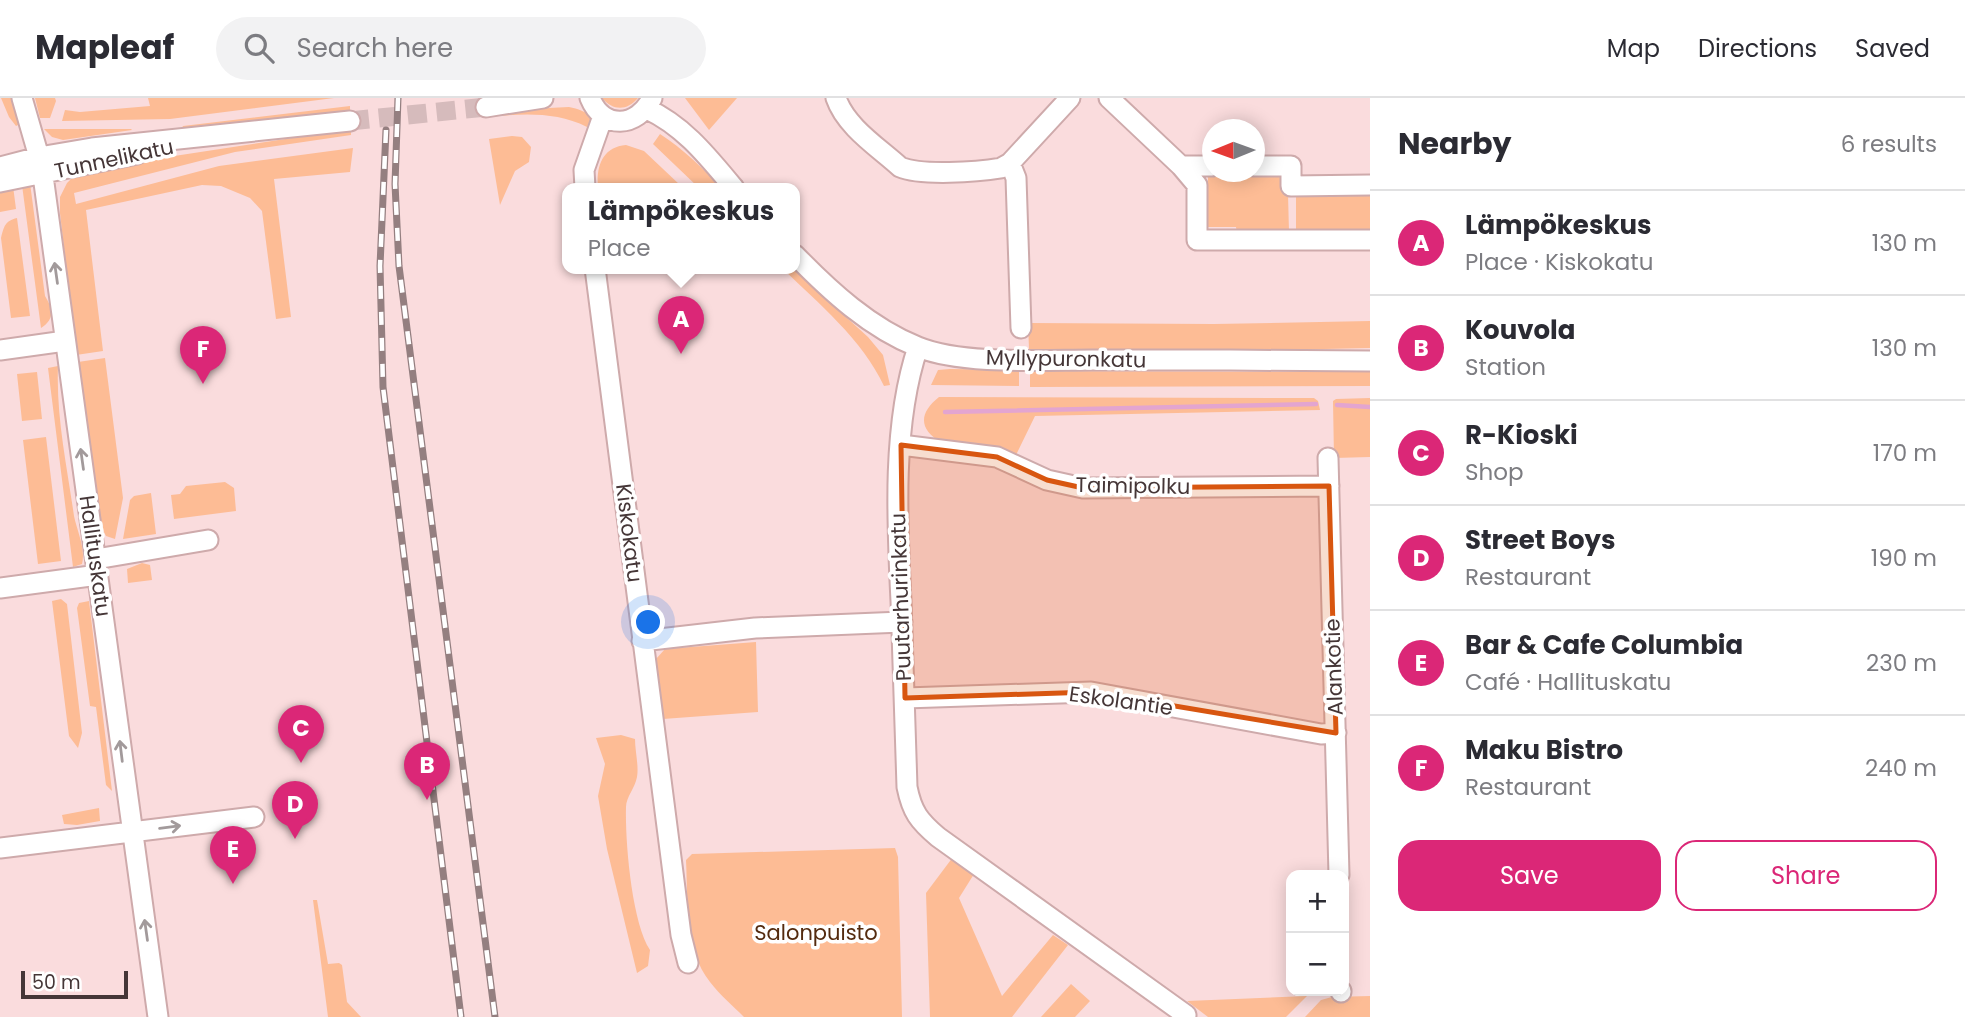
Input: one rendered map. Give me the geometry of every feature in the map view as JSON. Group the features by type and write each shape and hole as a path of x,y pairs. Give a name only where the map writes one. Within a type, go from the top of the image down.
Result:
{"street":[{"name":"Hallituskatu","path":"22,98 41,166 158,1017"},
{"path":"486,107 543,98"},
{"path":"590,98 595,109 611,120 631,120 649,103 681,130 729,183"},
{"path":"836,98 842,113 852,124 900,167 907,171 925,172 994,169 1010,163 1070,98"},
{"path":"1109,98 1198,185 1197,240 1370,240"},
{"path":"585,183 584,170 603,116"},
{"name":"Tunnelikatu","path":"0,182 41,166 127,144 349,121"},
{"path":"1010,163 1016,178 1021,328"},
{"name":"Tunnelikatu","path":"0,167 41,166"},
{"path":"1181,166 1202,166"},
{"path":"1265,166 1291,166 1292,186 1370,185"},
{"name":"Myllypuronkatu","path":"800,260 849,306 888,332 918,347 960,357 1023,360 1370,360"},
{"name":"Kiskokatu","path":"596,274 681,935 688,963"},
{"path":"0,350 65,341"},
{"name":"Puutarhurinkatu","path":"918,347 910,375 898,473 905,698 910,799 914,811 922,823 938,837 1186,1015"},
{"name":"Taimipolku","path":"901,445 998,457 1047,480 1083,488 1329,486"},
{"name":"Alankotie","path":"1328,458 1339,870"},
{"path":"0,588 208,540"},
{"path":"642,641 755,628 902,622"},
{"name":"Eskolantie","path":"905,698 1091,692 1321,734 1336,733"},
{"path":"0,848 254,817"}],"highlighted area":[{"path":"901,445 997,457 1047,480 1083,488 1329,486 1336,733 1091,692 905,698"}],"green space":[{"path":"1,98 12,98 20,124 16,126 9,117"},
{"path":"35,98 55,98 50,118 40,118"},
{"path":"148,98 334,98 170,119 62,121 65,110 80,112 150,106"},
{"path":"602,98 638,98 620,108"},
{"path":"685,98 737,98 709,130"},
{"path":"350,106 350,111 237,126 182,128 183,126"},
{"path":"569,107 592,118 587,127 550,116 487,117 485,111"},
{"path":"44,129 132,130 63,140 52,137"},
{"path":"351,129 351,135 235,152 74,193 76,204 219,166 353,148 350,172 274,179 291,317 276,319 262,211 250,198 221,186 202,185 86,210 103,351 76,355 60,197 67,183 76,174 122,164"},
{"path":"660,134 692,159 716,183 694,183 653,144"},
{"path":"522,137 531,147 529,162 515,171 500,205 489,139"},
{"path":"626,145 644,151 678,183 598,183 602,159 618,147"},
{"path":"1265,172 1283,172 1283,194 1288,194 1289,232 1237,233 1236,227 1208,227 1208,182 1265,182"},
{"path":"30,183 45,296 51,314 49,321 41,328 22,185"},
{"path":"13,186 16,209 0,212 0,189"},
{"path":"1296,192 1370,192 1370,232 1296,232"},
{"path":"17,218 30,316 11,318 1,238 6,225"},
{"path":"788,274 799,274 868,337 883,355 890,385 884,386 864,353 825,309"},
{"path":"1370,321 1370,348 1029,349 1028,323"},
{"path":"105,358 123,498 115,539 106,536 100,524 78,362"},
{"path":"58,366 63,441 74,516 83,552 82,564 73,567 48,368"},
{"path":"938,370 1019,370 1019,386 931,385"},
{"path":"1030,371 1370,372 1370,386 1030,387"},
{"path":"37,372 42,419 22,421 17,374"},
{"path":"939,397 1314,398 1318,401 1320,410 1035,416 1016,455 1005,451 942,443 934,438 925,427 924,421 928,409"},
{"path":"1370,398 1370,457 1334,458 1333,401"},
{"path":"46,437 61,561 38,564 23,440"},
{"path":"225,482 234,488 236,511 174,519 171,495 180,494 186,486"},
{"path":"151,493 156,534 123,539 130,500 134,496"},
{"path":"142,563 150,565 152,580 128,583 127,569"},
{"path":"61,599 67,604 82,733 78,748 69,736 52,601"},
{"path":"89,601 112,791 106,785 96,707 90,706 77,608 79,603"},
{"path":"756,642 758,712 663,719 656,659 665,649"},
{"path":"621,735 635,739 637,773 626,803 627,840 634,902 650,950 648,966 637,973 607,849 598,796 605,764 596,738"},
{"path":"99,808 100,821 64,824 62,815"},
{"name":"Salonpuisto","path":"895,848 898,857 902,1017 744,1017 710,982 696,954 689,923 686,860 692,854"},
{"path":"953,857 974,874 959,898 1002,996 1053,935 1068,945 1012,1017 930,1017 926,893"},
{"path":"313,900 317,900 328,964 342,965 347,1002 361,1017 328,1017"},
{"path":"1071,984 1090,1001 1075,1017 1041,1017"},
{"path":"1307,996 1286,1017 1208,1017 1187,1001"},
{"path":"1370,996 1370,1017 1305,1017 1321,1000"}],"waterway":[{"path":"945,412 1316,404"},
{"path":"1337,405 1370,407"}],"tunnel":[{"path":"350,121 486,107"}],"railway":[{"path":"398,98 395,184 399,266 495,1017"},
{"path":"386,130 380,266 383,387 461,1017"}],"place":[{"name":"Lämpökeskus","path":"681,354"},
{"name":"Maku Bistro","path":"203,384"},
{"name":"R-Kioski","path":"301,763"},
{"name":"Kouvola","path":"427,800"},
{"name":"Street Boys","path":"295,839"},
{"name":"Bar & Cafe Columbia","path":"233,884"}]}
